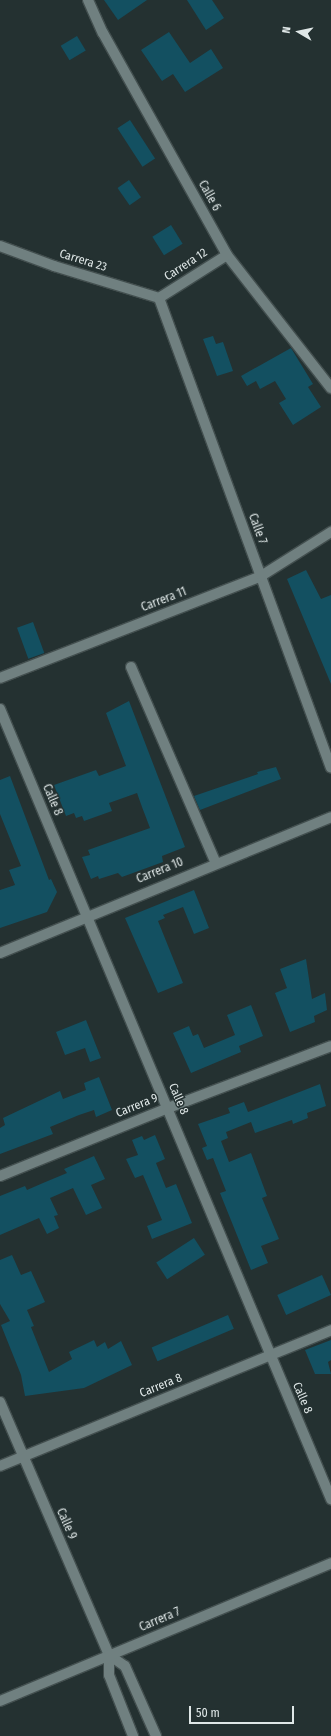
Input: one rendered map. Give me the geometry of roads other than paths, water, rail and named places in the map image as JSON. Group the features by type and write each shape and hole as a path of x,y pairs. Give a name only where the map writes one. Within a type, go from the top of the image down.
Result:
{"street":[{"name":"Calle 6","path":"88,0 103,33 227,255 331,388"},
{"name":"Carrera 23","path":"0,246 54,266 159,298"},
{"name":"Carrera 12","path":"159,298 227,255"},
{"name":"Calle 7","path":"159,298 331,768"},
{"name":"Carrera 11","path":"0,678 261,576 331,532"},
{"path":"131,667 216,863"},
{"name":"Calle 8","path":"0,709 331,1499"},
{"name":"Carrera 10","path":"0,953 87,915 331,817"},
{"name":"Carrera 9","path":"0,1176 168,1108 331,1046"},
{"name":"Carrera 8","path":"0,1466 331,1330"},
{"name":"Calle 9","path":"0,1402 109,1655 110,1676 133,1736"},
{"name":"Carrera 7","path":"0,1701 331,1563"},
{"path":"109,1655 125,1666 156,1736"}]}
